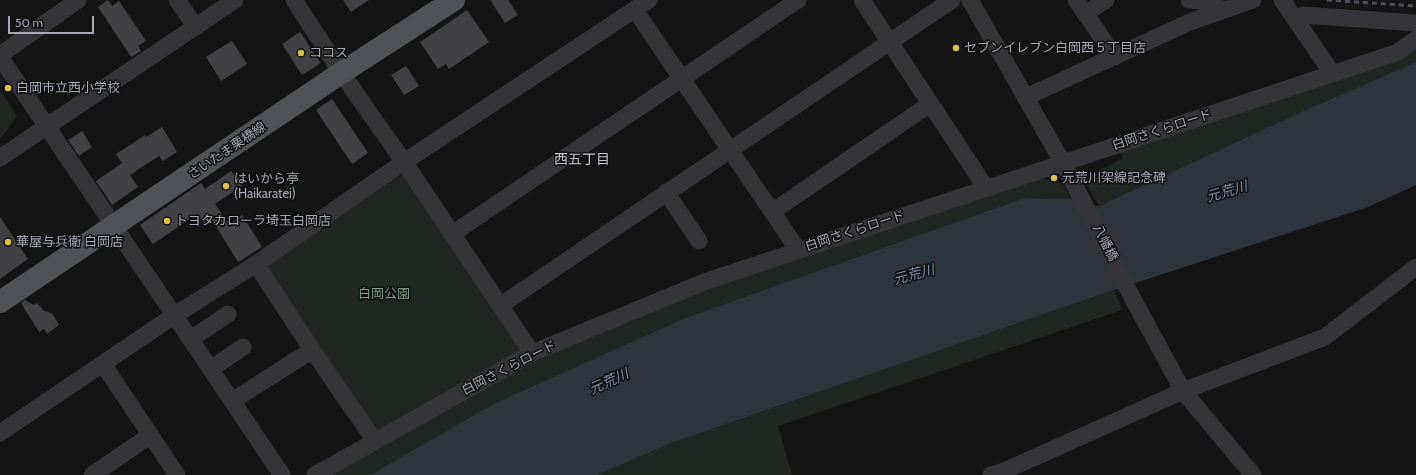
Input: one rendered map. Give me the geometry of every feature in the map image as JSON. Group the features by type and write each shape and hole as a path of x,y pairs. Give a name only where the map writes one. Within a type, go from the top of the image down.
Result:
{"main road":[{"name":"さいたま栗橋線","path":"0,302 111,221 338,68 428,0"},
{"name":"さいたま栗橋線","path":"338,68 454,0"},
{"name":"さいたま栗橋線","path":"0,287 111,221"}],"street":[{"path":"78,0 0,56 282,475"},
{"path":"177,0 196,27"},
{"path":"0,158 235,0"},
{"path":"294,0 338,68 501,304 532,353"},
{"path":"0,433 175,315 256,264 404,162 649,0"},
{"path":"452,234 798,0"},
{"path":"862,0 986,188"},
{"path":"501,304 952,0"},
{"name":"八幡橋","path":"970,0 1063,163 1133,299 1183,390 1252,475"},
{"path":"1076,0 1115,57"},
{"path":"1085,14 1106,0"},
{"path":"1189,0 1213,2 1221,11"},
{"path":"1026,97 1190,22 1253,0"},
{"path":"1282,0 1332,73"},
{"path":"634,10 798,250"},
{"path":"1296,20 1303,14 1416,24"},
{"name":"白岡さくらロード","path":"315,475 532,353 704,282 1398,52 1416,39"},
{"path":"772,212 930,104"},
{"path":"666,192 699,241"},
{"path":"256,264 312,350 375,441"},
{"path":"991,475 1004,471 1183,390 1325,337 1416,267"},
{"path":"191,339 228,314"},
{"path":"211,369 243,347"},
{"path":"232,401 312,350"},
{"path":"103,364 177,475"},
{"path":"92,475 151,435"}],"green space":[{"path":"1416,45 1416,62 1301,112 1099,206 1083,177 1123,159 1122,148"},
{"path":"0,90 17,116 0,139"},
{"name":"白岡公園","path":"406,172 522,346 520,351 378,433 263,267"},
{"path":"1039,177 1063,184 1071,199 1024,198 685,318 493,404 370,475 327,475 542,355 683,297"},
{"path":"1114,290 1122,310 778,426 792,475 597,475 674,442"}],"water":[{"name":"元荒川","path":"1416,62 1416,185 1368,207 1114,290 674,442 597,475 370,475 493,404 685,318 1024,198 1071,199 1099,206 1301,112"}],"building":[{"path":"108,0 112,6 119,1 146,41 138,46 141,51 131,57 98,7"},
{"path":"343,0 369,0 351,12"},
{"path":"490,0 508,0 518,15 505,23"},
{"path":"467,10 489,42 449,69 446,64 438,69 420,42"},
{"name":"ココス","path":"300,32 321,63 302,75 282,44"},
{"path":"232,41 247,64 221,81 206,57"},
{"path":"406,66 419,86 404,95 391,75"},
{"path":"332,99 368,153 352,164 316,110"},
{"path":"162,127 177,152 163,161 159,156 130,175 138,187 112,205 96,181 122,163 116,154 145,135 146,137"},
{"path":"82,131 92,147 79,156 68,140"},
{"path":"231,171 242,186 215,204 229,224 242,215 262,247 238,262 212,220 205,225 197,214 153,244 140,225 201,183 205,189"},
{"name":"華屋与兵衛 白岡店","path":"0,217 28,259 0,279"},
{"path":"25,300 34,305 37,303 44,311 52,313 59,325 47,334 44,329 39,332 21,303"}],"railway":[{"path":"1327,0 1416,6"}],"place":[{"name":"セブンイレブン白岡西５丁目店","path":"956,48"},
{"name":"ココス","path":"301,53"},
{"name":"白岡市立西小学校","path":"8,88"},
{"name":"元荒川架線記念碑","path":"1054,178"},
{"name":"はいから亭 (Haikaratei)","path":"226,186"},
{"name":"トヨタカローラ埼玉白岡店","path":"167,221"},
{"name":"華屋与兵衛 白岡店","path":"8,242"}],"district":[{"name":"西五丁目","path":"582,160"}]}
